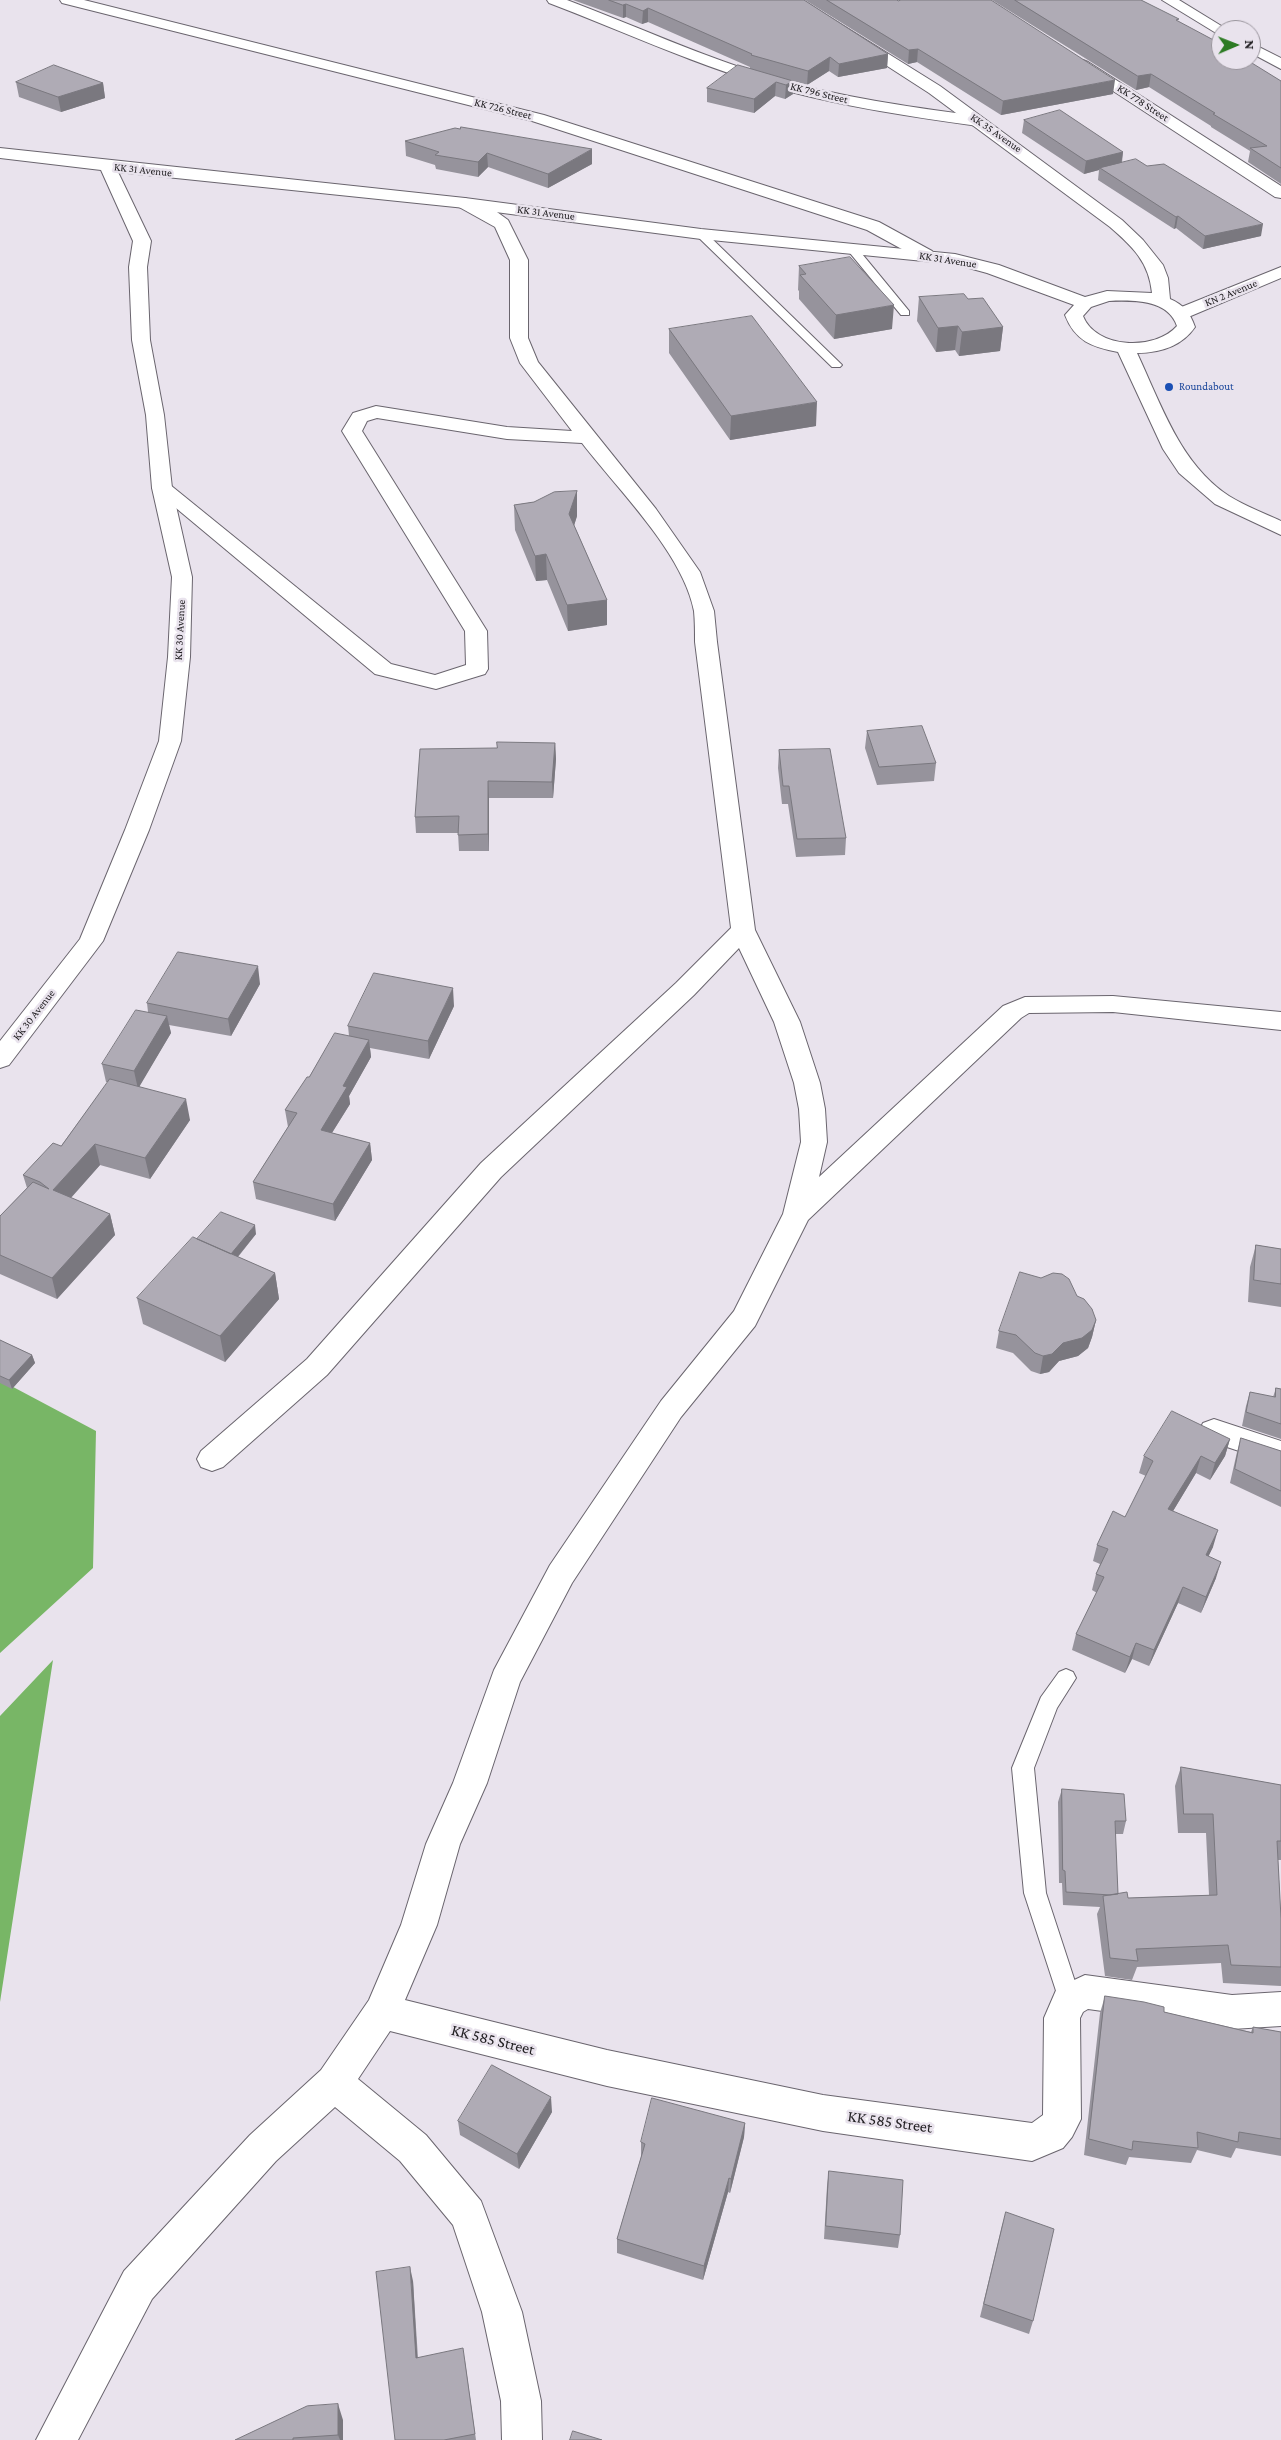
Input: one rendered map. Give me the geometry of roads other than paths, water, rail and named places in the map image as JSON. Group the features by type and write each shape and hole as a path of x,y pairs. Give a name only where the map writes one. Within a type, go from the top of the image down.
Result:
{"street":[{"name":"KK 726 Street","path":"68,0 538,118 873,226 926,255"},
{"name":"KK 796 Street","path":"554,0 747,74 890,110 978,121"},
{"name":"KK 35 Avenue","path":"792,0 896,61 1021,150 1101,212 1134,242 1154,264 1158,273 1162,302"},
{"path":"1169,0 1211,24"},
{"path":"1261,53 1281,64"},
{"name":"KK 778 Street","path":"1071,58 1281,192"},
{"name":"KK 31 Avenue","path":"1,152 107,166 465,203 701,234 854,250 926,255 978,264 1085,303"},
{"name":"KK 30 Avenue","path":"0,1059 91,941 137,830 170,741 179,657 182,577 162,488 155,415 141,340 138,267 142,241 107,166"},
{"path":"56,2440 138,2285 263,2148 334,2083 382,2012 419,1925 443,1844 470,1783 505,1680 561,1574 671,1409 745,1318 797,1214 814,1142 812,1109 807,1083 787,1022 743,930 706,642 704,612 690,572 649,513 586,438 529,363 519,338 519,260 512,242 500,221 465,203"},
{"name":"KN 2 Avenue","path":"1180,314 1281,272"},
{"path":"1121,295 1162,302 1180,314 1185,320 1186,327 1176,340 1154,347 1125,347 1097,341 1079,329 1074,315 1085,303 1095,299 1121,295"},
{"path":"1125,347 1173,449 1186,469 1222,500 1281,529"},
{"path":"162,488 383,669 436,682 477,669 476,631 352,431 360,417 376,412 507,433 586,438"},
{"path":"212,1459 317,1367 491,1170 685,989 743,930"},
{"path":"797,1214 1012,1012 1025,1005 1113,1004 1281,1021"},
{"path":"1214,1431 1281,1453"},
{"path":"1070,2000 1085,1992 1232,2012 1281,2009"},
{"name":"KK 585 Street","path":"382,2012 607,2068 823,2113 1032,2142 1046,2138 1055,2132 1062,2120 1062,2018 1070,2000"},
{"path":"334,2083 413,2148 468,2214 502,2312 521,2401 522,2440"}],"lane":[{"path":"701,234 836,365"},
{"path":"854,250 905,313"},
{"path":"1066,1678 1048,1703 1023,1768 1035,1893 1070,2000"}],"place":[{"name":"Roundabout","path":"1169,387"}]}
